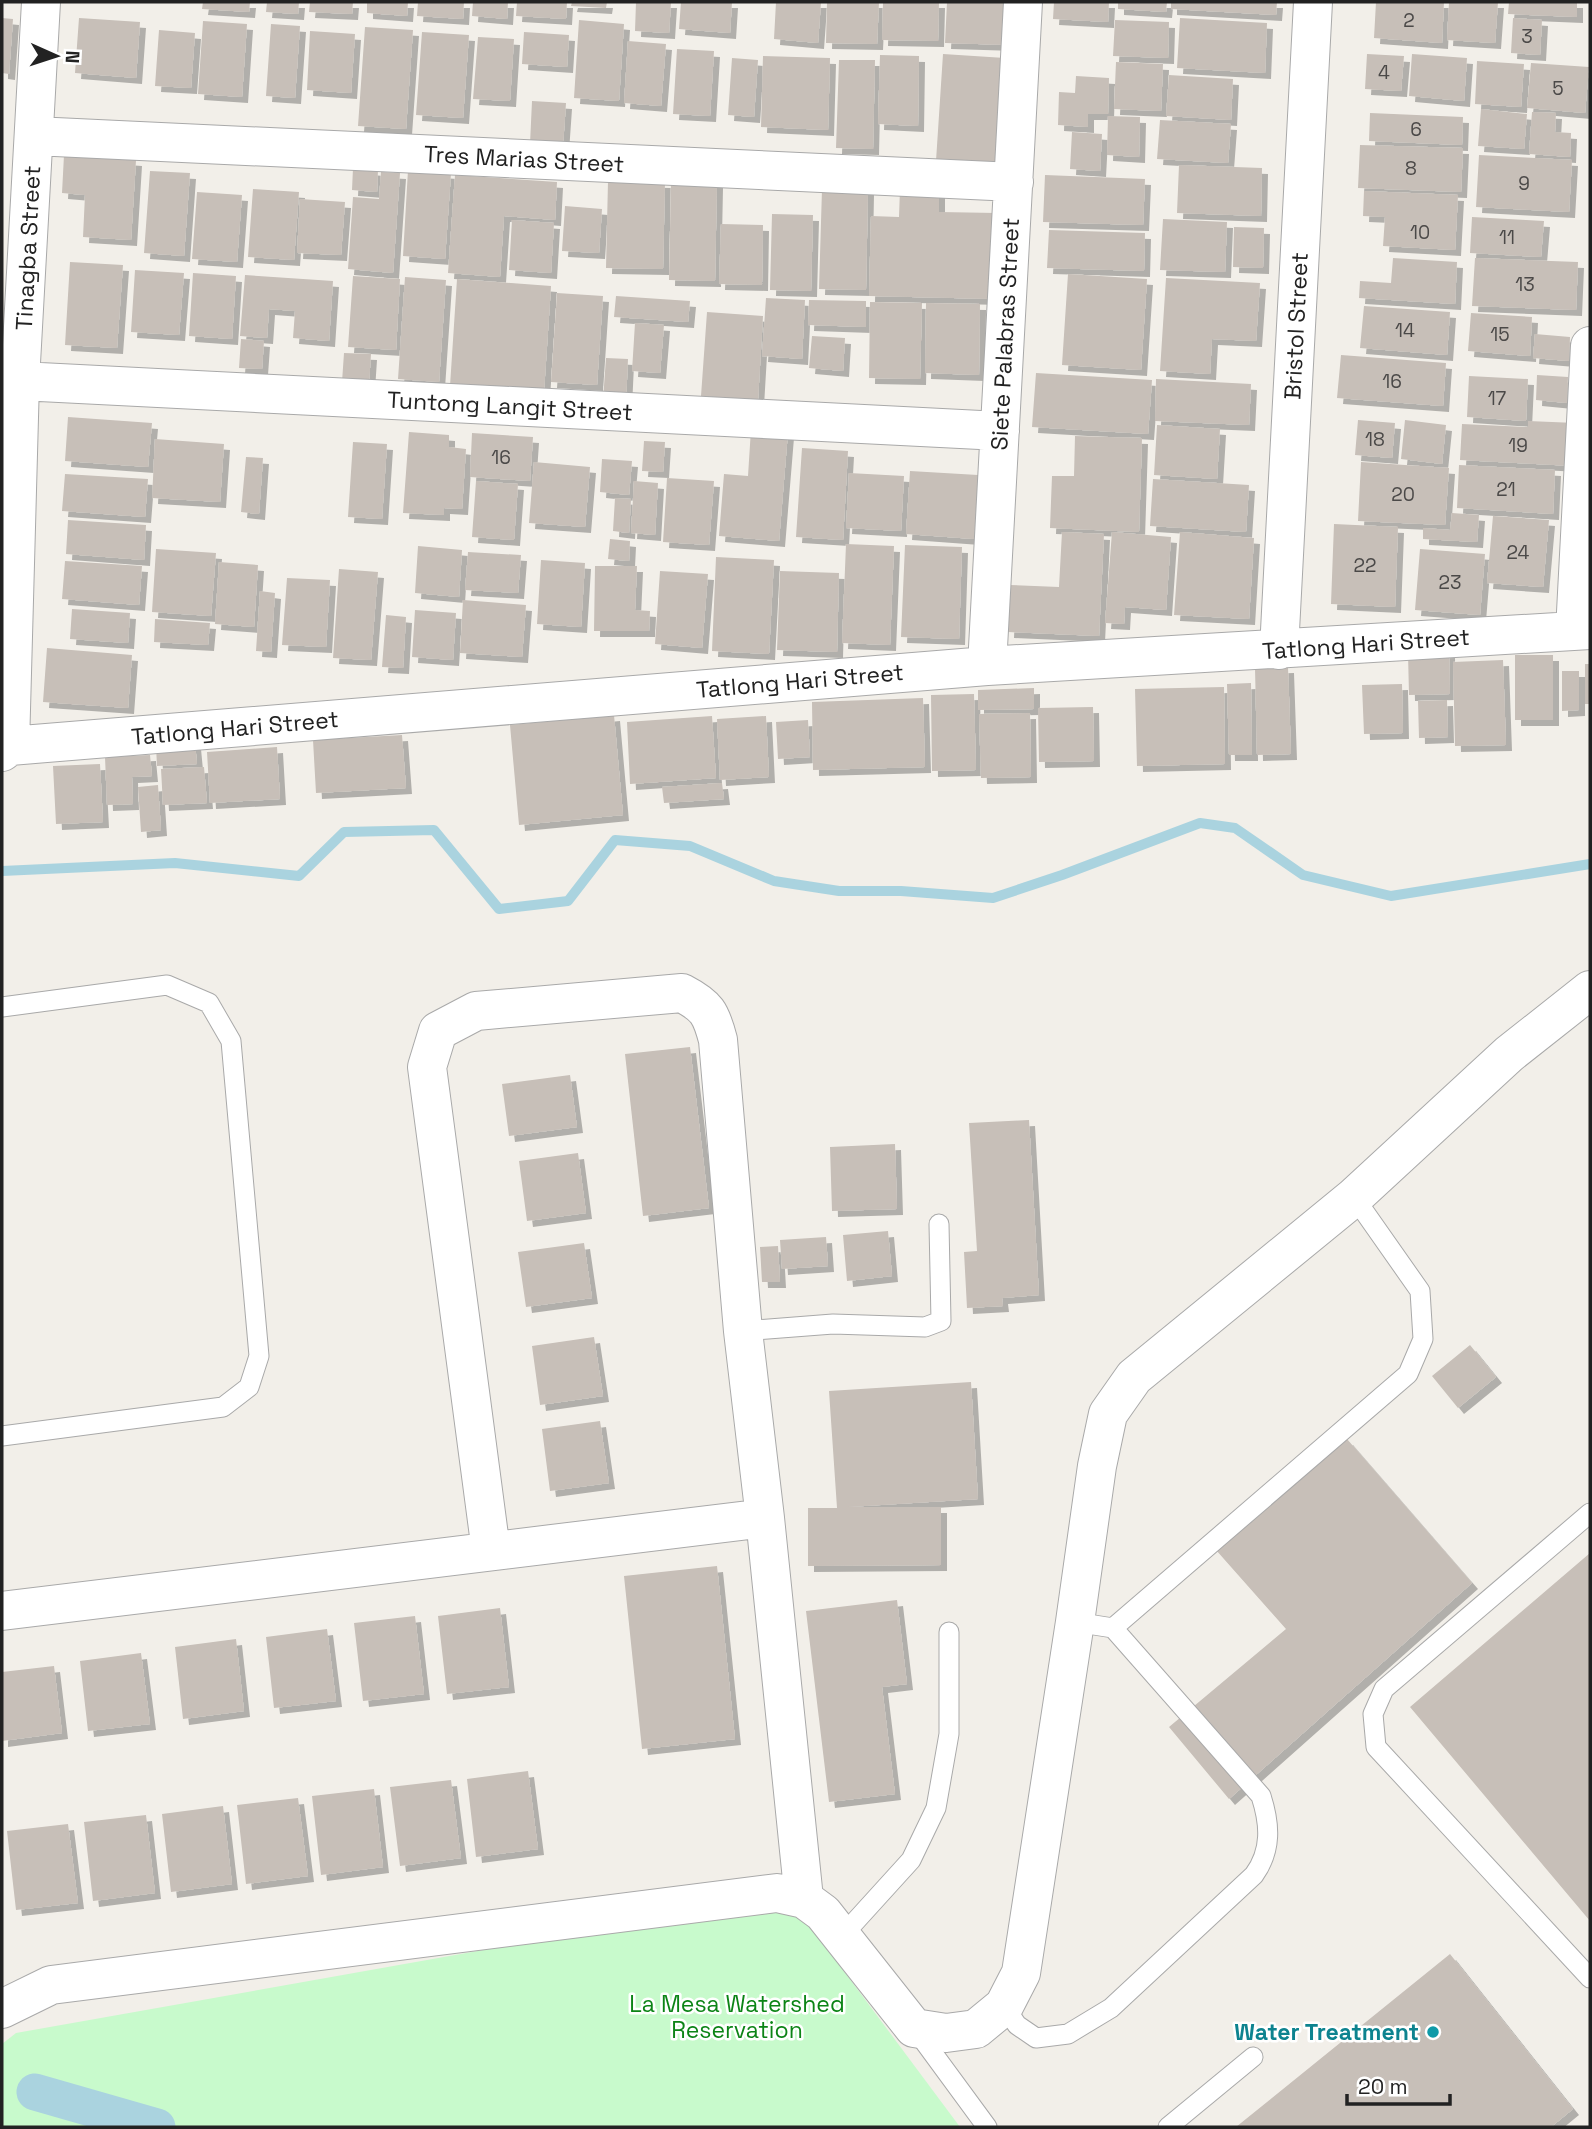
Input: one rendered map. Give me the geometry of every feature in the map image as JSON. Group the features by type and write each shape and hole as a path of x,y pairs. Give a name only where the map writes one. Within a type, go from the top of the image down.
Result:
{"street":[{"name":"Tinagba Street","path":"6,749 20,381 41,2"},
{"name":"Siete Palabras Street","path":"987,666 1023,2"},
{"name":"Bristol Street","path":"1279,650 1313,2"},
{"name":"Tres Marias Street","path":"34,136 1014,182"},
{"path":"1582,631 1590,346"},
{"name":"Tuntong Langit Street","path":"20,381 1000,431"},
{"name":"Tatlong Hari Street","path":"6,749 987,666 1582,631"},
{"path":"491,1551 427,1067 438,1031 476,1011 682,993 701,1002 712,1017 718,1040 743,1331 804,1899"},
{"path":"2,2009 51,1985 777,1893 804,1899 823,1913 914,2028 946,2034 976,2029 1004,2006 1021,1973 1097,1466 1108,1414 1133,1377 1354,1197 1509,1054 1589,994"},
{"path":"2,1611 765,1518"}],"lane":[{"path":"2,1007 167,985 209,1003 231,1041 259,1356 249,1387 223,1407 2,1436"},
{"path":"1114,1628 1408,1374 1423,1339 1420,1291 1354,1197"},
{"path":"743,1331 834,1324 925,1327 941,1321 939,1224"},
{"path":"1590,1513 1384,1689 1373,1714 1376,1747 1590,1978"},
{"path":"1004,2006 1017,2025 1036,2038 1068,2034 1111,2008 1254,1875 1262,1863 1269,1839 1267,1814 1261,1796 1114,1628 1075,1622"},
{"path":"842,1936 911,1860 936,1808 949,1734 949,1632"},
{"path":"914,2028 987,2127"},
{"path":"1168,2127 1193,2119 1253,2057"}],"green space":[{"name":"La Mesa Watershed Reservation","path":"788,1896 960,2127 2,2127 2,2044 16,2033"}],"building":[{"path":"203,2 250,2 249,12 202,9"},
{"path":"267,2 299,2 298,14 266,12"},
{"path":"310,2 353,2 352,14 309,12"},
{"path":"367,2 408,2 407,16 367,13"},
{"path":"418,2 464,2 463,19 417,16"},
{"path":"473,2 508,2 507,19 472,16"},
{"path":"517,2 567,2 566,19 516,16"},
{"path":"572,2 607,2 606,8 571,6"},
{"path":"636,2 671,2 669,33 635,31"},
{"path":"681,2 732,2 730,33 679,29"},
{"path":"776,2 821,2 818,43 774,39"},
{"path":"827,2 879,2 877,44 826,43"},
{"path":"883,2 939,2 938,41 882,40"},
{"path":"947,2 1011,2 1010,45 945,43"},
{"path":"1054,2 1109,2 1108,22 1053,19"},
{"path":"1118,2 1167,2 1166,12 1118,9"},
{"path":"1171,2 1277,2 1276,15 1171,9"},
{"path":"1376,2 1444,2 1442,43 1374,38"},
{"path":"1449,2 1498,2 1495,43 1447,40"},
{"path":"1509,2 1577,2 1577,17 1508,14"},
{"path":"2,18 13,19 9,74 2,73"},
{"path":"79,18 140,22 136,78 75,73"},
{"path":"1180,18 1267,23 1265,73 1177,68"},
{"path":"1513,18 1542,20 1540,55 1511,53"},
{"path":"579,20 624,24 619,101 574,98"},
{"path":"1115,20 1169,22 1168,58 1113,56"},
{"path":"203,21 247,24 242,97 198,94"},
{"path":"271,24 300,26 295,98 266,96"},
{"path":"365,27 413,30 406,129 358,126"},
{"path":"159,30 195,33 191,88 155,86"},
{"path":"310,31 355,34 351,93 307,90"},
{"path":"422,32 469,35 463,118 416,115"},
{"path":"524,32 569,35 567,67 522,64"},
{"path":"478,37 514,39 510,101 473,99"},
{"path":"628,41 666,44 661,106 624,103"},
{"path":"677,49 714,51 710,116 673,114"},
{"path":"943,54 1005,58 999,165 936,161"},
{"path":"1367,54 1404,56 1401,91 1365,89"},
{"path":"1412,54 1467,58 1464,101 1409,96"},
{"path":"880,55 919,56 918,126 878,124"},
{"path":"763,56 830,58 828,130 761,127"},
{"path":"732,58 758,60 754,117 728,115"},
{"path":"839,60 875,60 873,149 836,148"},
{"path":"1477,61 1524,64 1521,107 1475,104"},
{"path":"1116,62 1163,64 1161,111 1114,109"},
{"path":"1531,63 1589,67 1585,113 1527,108"},
{"path":"1169,75 1233,79 1231,120 1166,116"},
{"path":"1076,76 1109,78 1108,114 1088,114 1088,127 1058,125 1059,92 1075,93"},
{"path":"532,101 566,103 563,146 530,144"},
{"path":"1481,109 1527,114 1524,149 1478,146"},
{"path":"1532,112 1556,113 1555,132 1571,133 1570,157 1529,154"},
{"path":"1370,113 1463,117 1462,145 1369,141"},
{"path":"1108,116 1140,117 1139,157 1107,155"},
{"path":"1160,120 1231,124 1228,163 1157,159"},
{"path":"1072,132 1102,134 1100,171 1070,169"},
{"path":"1360,145 1463,148 1461,192 1358,188"},
{"path":"64,155 136,160 131,240 83,237 85,195 62,193"},
{"path":"1479,155 1572,160 1569,212 1476,207"},
{"path":"1179,165 1262,168 1261,216 1177,213"},
{"path":"353,168 378,170 377,192 352,190"},
{"path":"408,170 451,173 445,259 403,256"},
{"path":"150,171 190,173 184,256 144,253"},
{"path":"381,172 400,173 393,273 348,269 353,197 379,199"},
{"path":"455,175 557,182 555,220 504,216 500,277 448,273"},
{"path":"1045,175 1145,179 1143,225 1043,222"},
{"path":"608,181 665,182 663,269 606,268"},
{"path":"671,181 717,182 715,281 669,280"},
{"path":"253,189 299,192 294,260 248,257"},
{"path":"822,189 868,189 866,290 819,289"},
{"path":"900,189 939,189 939,212 997,213 995,299 869,296 871,216 899,217"},
{"path":"1364,191 1458,195 1455,250 1383,246 1385,217 1363,216"},
{"path":"197,192 242,195 237,262 192,259"},
{"path":"300,199 345,202 341,255 297,253"},
{"path":"565,206 602,209 599,253 562,251"},
{"path":"772,214 813,215 811,291 770,290"},
{"path":"1472,217 1544,221 1541,257 1470,253"},
{"path":"1163,219 1227,222 1225,272 1160,270"},
{"path":"512,220 554,223 551,273 509,270"},
{"path":"721,224 763,225 762,285 719,284"},
{"path":"1234,227 1264,228 1263,268 1233,267"},
{"path":"1049,230 1145,233 1144,271 1047,268"},
{"path":"1393,258 1457,262 1455,304 1359,298 1360,281 1391,283"},
{"path":"1475,258 1578,262 1576,310 1472,306"},
{"path":"70,262 123,265 117,348 65,345"},
{"path":"135,270 184,273 179,335 131,332"},
{"path":"193,273 236,276 232,339 189,336"},
{"path":"1068,274 1147,279 1141,370 1062,365"},
{"path":"245,275 333,281 329,341 293,338 295,311 269,309 267,338 240,336"},
{"path":"353,276 400,279 396,350 348,347"},
{"path":"405,277 446,280 439,382 398,379"},
{"path":"1166,278 1260,283 1256,341 1212,339 1210,374 1160,371"},
{"path":"457,279 551,286 544,392 450,386"},
{"path":"557,293 603,296 597,385 551,382"},
{"path":"616,296 690,301 688,322 614,317"},
{"path":"766,298 805,300 802,359 762,356"},
{"path":"809,300 866,301 866,327 808,325"},
{"path":"870,302 922,303 920,379 869,378"},
{"path":"926,303 980,304 979,375 925,373"},
{"path":"1364,306 1450,312 1447,355 1360,348"},
{"path":"707,312 763,316 758,400 701,396"},
{"path":"1471,313 1532,317 1530,356 1468,351"},
{"path":"635,323 664,325 660,373 632,371"},
{"path":"1535,334 1570,337 1569,361 1533,358"},
{"path":"812,336 845,338 843,371 809,368"},
{"path":"241,339 264,341 262,369 239,368"},
{"path":"344,353 371,354 369,384 342,382"},
{"path":"1341,355 1446,363 1443,406 1337,398"},
{"path":"606,358 628,359 626,401 603,400"},
{"path":"1036,373 1152,380 1148,434 1032,427"},
{"path":"1537,375 1568,377 1567,403 1536,400"},
{"path":"1469,376 1528,379 1526,421 1467,417"},
{"path":"1156,379 1251,384 1249,425 1155,421"},
{"path":"68,417 152,423 148,467 65,461"},
{"path":"1358,420 1395,423 1392,458 1355,455"},
{"path":"1405,420 1446,425 1442,464 1401,459"},
{"path":"1528,421 1576,423 1573,466 1460,460 1462,424 1528,427"},
{"path":"1157,425 1220,429 1217,479 1154,475"},
{"path":"751,429 788,432 779,541 719,536 724,474 748,476"},
{"path":"409,432 449,435 449,447 466,449 462,509 444,508 444,515 403,513"},
{"path":"472,433 533,437 530,481 470,477"},
{"path":"1075,436 1142,438 1139,532 1050,528 1052,476 1074,476"},
{"path":"155,439 224,444 220,502 152,498"},
{"path":"644,441 665,442 663,472 642,471"},
{"path":"353,442 387,444 382,519 348,517"},
{"path":"802,448 848,451 843,540 796,537"},
{"path":"246,457 263,458 259,514 241,512"},
{"path":"602,459 632,461 629,495 600,492"},
{"path":"534,462 590,467 585,527 529,523"},
{"path":"1361,462 1449,468 1445,525 1358,521"},
{"path":"1459,465 1555,470 1553,514 1457,508"},
{"path":"910,471 978,475 974,539 906,534"},
{"path":"849,473 904,476 901,531 846,528"},
{"path":"65,474 148,479 145,517 62,511"},
{"path":"667,478 714,481 709,545 663,542"},
{"path":"1153,479 1249,485 1246,532 1150,526"},
{"path":"476,481 518,484 514,540 472,537"},
{"path":"634,481 658,483 655,535 631,533"},
{"path":"615,498 631,499 629,533 613,531"},
{"path":"1452,513 1479,515 1477,542 1423,539 1423,528 1450,530"},
{"path":"1493,516 1549,520 1543,587 1487,583"},
{"path":"68,520 146,525 144,560 66,554"},
{"path":"1334,524 1398,527 1395,607 1331,604"},
{"path":"1062,532 1104,534 1099,636 1008,632 1010,585 1059,587"},
{"path":"1112,532 1171,537 1166,610 1125,607 1124,624 1105,623"},
{"path":"1180,532 1254,538 1249,619 1174,615"},
{"path":"610,539 630,541 629,561 608,559"},
{"path":"846,544 894,546 890,645 842,643"},
{"path":"905,545 962,547 959,639 901,637"},
{"path":"418,546 462,550 459,597 415,593"},
{"path":"156,549 216,553 211,616 152,612"},
{"path":"1420,549 1485,554 1480,615 1415,610"},
{"path":"468,552 521,555 518,593 465,590"},
{"path":"716,557 774,560 769,654 712,651"},
{"path":"541,560 585,563 581,627 537,624"},
{"path":"65,561 142,566 139,605 62,599"},
{"path":"219,562 258,565 254,627 215,624"},
{"path":"595,566 637,566 635,610 650,611 649,631 594,631"},
{"path":"339,569 378,572 371,660 333,658"},
{"path":"660,571 708,574 702,648 655,644"},
{"path":"780,571 839,573 837,652 777,650"},
{"path":"287,578 330,580 326,647 282,645"},
{"path":"260,591 275,593 271,652 256,651"},
{"path":"463,600 526,605 522,657 460,653"},
{"path":"72,609 130,613 128,643 70,639"},
{"path":"415,610 456,613 453,660 412,657"},
{"path":"386,615 406,617 403,668 382,667"},
{"path":"155,619 210,623 208,645 154,642"},
{"path":"47,648 132,655 128,708 43,702"},
{"path":"1449,652 1450,694 1409,695 1408,653"},
{"path":"1515,655 1553,655 1553,720 1515,720"},
{"path":"1503,660 1506,745 1455,746 1453,662"},
{"path":"1585,664 1590,664 1590,704 1585,704"},
{"path":"1288,667 1291,754 1257,755 1255,668"},
{"path":"1562,671 1579,671 1579,710 1562,711"},
{"path":"1251,683 1252,755 1229,755 1227,684"},
{"path":"1402,684 1403,733 1364,734 1362,685"},
{"path":"1224,687 1225,764 1137,766 1135,689"},
{"path":"1034,688 1034,709 978,710 978,690"},
{"path":"974,694 976,770 932,771 931,695"},
{"path":"923,698 925,767 813,770 812,702"},
{"path":"1447,700 1448,737 1419,738 1418,701"},
{"path":"1093,707 1094,761 1039,762 1038,708"},
{"path":"1030,713 1031,777 981,778 979,714"},
{"path":"614,715 623,815 519,825 510,725"},
{"path":"712,716 716,778 630,784 627,722"},
{"path":"766,716 769,777 720,780 717,719"},
{"path":"808,720 810,757 778,759 776,722"},
{"path":"402,735 406,788 316,793 313,740"},
{"path":"195,743 197,764 157,766 156,746"},
{"path":"277,747 280,799 210,803 207,752"},
{"path":"150,755 152,776 132,777 133,804 107,805 105,757"},
{"path":"100,764 103,822 56,824 53,766"},
{"path":"204,767 207,803 163,805 161,769"},
{"path":"722,783 724,799 664,803 662,787"},
{"path":"158,785 161,830 141,832 138,787"},
{"path":"690,1047 709,1208 643,1216 625,1054"},
{"path":"570,1075 577,1127 509,1136 502,1084"},
{"path":"1029,1120 1039,1295 1002,1298 1003,1306 967,1308 964,1252 977,1251 969,1123"},
{"path":"895,1144 897,1209 832,1211 830,1147"},
{"path":"578,1153 586,1213 527,1221 519,1161"},
{"path":"888,1231 892,1276 847,1281 843,1235"},
{"path":"826,1237 828,1266 782,1269 780,1240"},
{"path":"584,1243 592,1298 526,1307 518,1252"},
{"path":"778,1246 780,1282 762,1282 760,1247"},
{"path":"594,1337 603,1396 540,1405 532,1346"},
{"path":"1470,1345 1496,1377 1458,1408 1432,1376"},
{"path":"971,1382 978,1499 848,1507 941,1507 941,1565 808,1566 808,1508 837,1508 829,1391"},
{"path":"600,1421 609,1483 550,1491 542,1429"},
{"path":"1347,1439 1472,1583 1229,1799 1169,1727 1286,1629 1216,1550"},
{"path":"1590,1553 1590,1921 1410,1707"},
{"path":"717,1566 735,1739 642,1749 624,1576"},
{"path":"897,1600 907,1684 882,1687 895,1794 829,1802 806,1611"},
{"path":"500,1608 509,1687 447,1694 438,1616"},
{"path":"415,1616 424,1694 363,1701 354,1623"},
{"path":"327,1629 336,1701 274,1708 266,1637"},
{"path":"236,1639 244,1711 183,1719 175,1647"},
{"path":"141,1653 150,1724 88,1731 80,1661"},
{"path":"54,1666 62,1733 2,1741 2,1672"},
{"path":"528,1771 538,1849 476,1857 467,1779"},
{"path":"451,1780 461,1858 400,1866 390,1787"},
{"path":"374,1789 383,1867 321,1875 312,1796"},
{"path":"298,1798 308,1876 246,1884 237,1805"},
{"path":"223,1806 232,1884 171,1892 162,1814"},
{"path":"146,1815 155,1893 93,1901 84,1822"},
{"path":"68,1824 78,1903 16,1910 7,1831"},
{"name":"Water Treatment","path":"1450,1954 1573,2109 1551,2127 1236,2127"}],"waterway":[{"path":"2,871 175,863 299,876 344,832 434,830 499,909 568,901 615,840 690,846 774,881 839,891 901,891 993,898 1200,823 1235,828 1303,875 1391,896 1590,864"},
{"path":"35,2092 157,2127"}],"place":[{"name":"Water Treatment","path":"1433,2032"}]}
